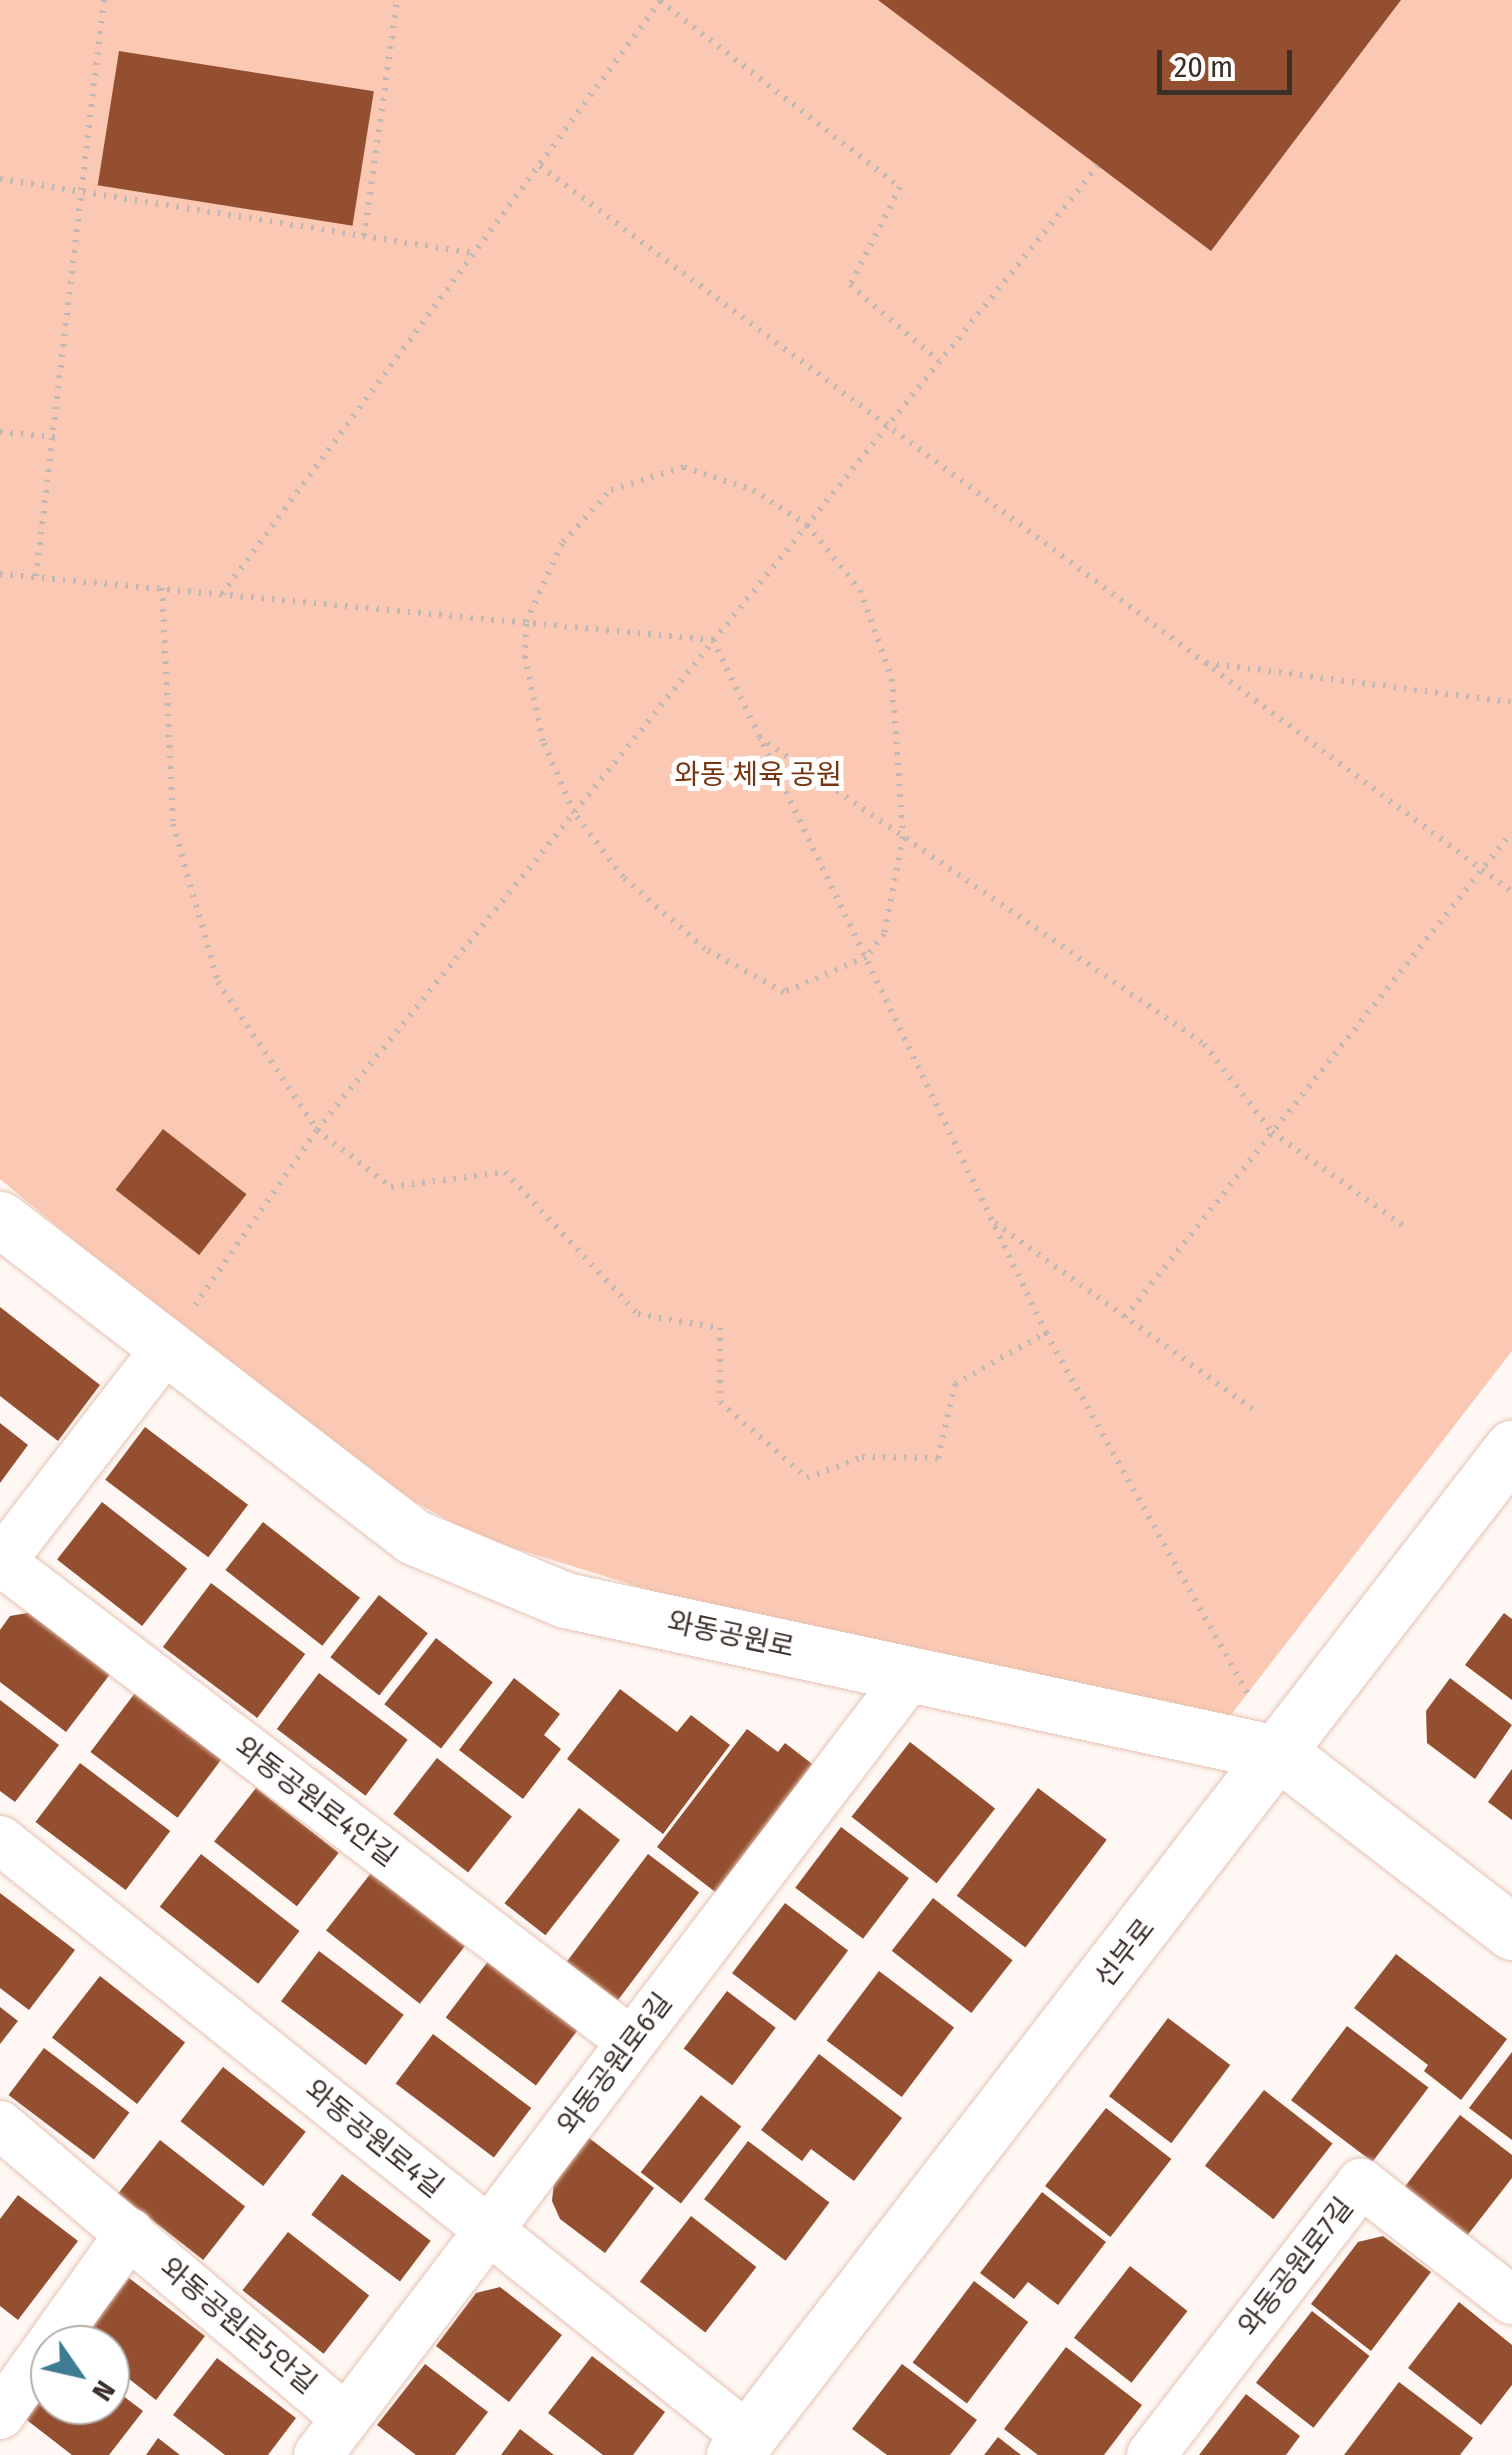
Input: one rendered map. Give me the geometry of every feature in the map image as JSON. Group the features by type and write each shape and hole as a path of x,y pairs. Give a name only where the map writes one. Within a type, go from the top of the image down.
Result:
{"street":[{"name":"와동공원로","path":"0,1219 414,1537 565,1600 1281,1754 1512,1932"},
{"path":"0,1562 166,1348"},
{"name":"선부로","path":"741,2446 1281,1754 1512,1448"},
{"name":"와동공원로4안길","path":"0,1562 632,2042"},
{"name":"와동공원로6길","path":"332,2436 912,1673"},
{"name":"와동공원로4길","path":"0,1840 488,2230 741,2446"},
{"name":"와동공원로5안길","path":"0,2124 130,2233 332,2436"},
{"name":"와동공원로7길","path":"1151,2455 1361,2183 1512,2300"},
{"path":"0,2415 130,2233"}],"path":[{"path":"36,576 86,193 104,0"},
{"path":"364,236 397,0"},
{"path":"222,594 661,1 900,187 850,285 939,362"},
{"path":"540,166 1512,892"},
{"path":"166,1348 316,1130 1098,166"},
{"path":"0,179 475,253"},
{"path":"0,432 55,437"},
{"path":"684,467 753,490 808,525 860,590 892,678 903,837 884,934 866,957 784,992 705,949 624,877 574,813 542,741 525,658 526,622 563,542 612,490 684,467"},
{"path":"0,574 713,640"},
{"path":"162,588 174,824 218,982 316,1130 390,1187 505,1172 638,1314 720,1328 720,1402 807,1478 862,1457 938,1458 955,1384 1046,1333"},
{"path":"713,640 1046,1333 1281,1754"},
{"path":"1205,663 1512,702"},
{"path":"759,736 1204,1044 1272,1132 1404,1226"},
{"path":"1124,1317 1512,832"},
{"path":"994,1222 1258,1413"}],"green space":[{"name":"와동 체육 공원","path":"0,0 1512,0 1512,1351 1196,1760 475,1536 331,1453 0,1179"}],"building":[{"path":"878,0 1401,0 1211,251"},
{"path":"119,51 374,91 353,226 98,185"},
{"path":"163,1129 247,1194 199,1255 116,1190"},
{"path":"0,1307 100,1385 58,1441 0,1396"},
{"path":"0,1423 28,1445 0,1483"},
{"path":"145,1427 248,1505 208,1557 105,1480"},
{"path":"102,1502 187,1568 142,1626 57,1560"},
{"path":"263,1522 360,1598 322,1646 225,1570"},
{"path":"211,1583 305,1654 257,1718 163,1647"},
{"path":"379,1595 428,1633 379,1695 330,1657"},
{"path":"39,1611 114,1669 66,1732 0,1682 0,1630 10,1616"},
{"path":"1504,1613 1512,1619 1512,1700 1465,1665"},
{"path":"436,1638 493,1682 441,1749 384,1704"},
{"path":"319,1673 408,1740 366,1796 277,1729"},
{"path":"514,1678 560,1714 544,1735 561,1749 523,1799 459,1750"},
{"path":"1450,1678 1512,1725 1475,1779 1427,1743 1426,1711"},
{"path":"620,1689 677,1732 691,1715 730,1745 663,1834 567,1759"},
{"path":"135,1693 222,1759 178,1818 90,1752"},
{"path":"0,1700 59,1745 15,1802 0,1791"},
{"path":"747,1729 778,1752 785,1743 829,1777 732,1905 657,1847"},
{"path":"910,1742 995,1808 937,1883 852,1817"},
{"path":"437,1758 512,1816 468,1872 393,1814"},
{"path":"80,1763 170,1831 126,1890 35,1822"},
{"path":"1512,1769 1512,1820 1488,1802"},
{"path":"256,1788 339,1853 297,1906 214,1842"},
{"path":"1038,1788 1107,1840 1025,1948 957,1896"},
{"path":"579,1808 620,1840 545,1935 505,1903"},
{"path":"841,1827 909,1878 863,1939 795,1888"},
{"path":"201,1854 300,1931 258,1984 160,1907"},
{"path":"648,1854 699,1893 618,2000 567,1962"},
{"path":"371,1873 465,1946 420,2004 326,1931"},
{"path":"0,1893 75,1950 29,2010 0,1988"},
{"path":"933,1898 1013,1960 971,2013 892,1951"},
{"path":"785,1903 848,1951 795,2021 732,1973"},
{"path":"319,1951 404,2015 366,2065 281,2001"},
{"path":"1396,1954 1507,2039 1461,2100 1424,2071 1428,2065 1354,2008"},
{"path":"489,1960 579,2028 536,2086 446,2018"},
{"path":"879,1971 954,2028 902,2097 827,2040"},
{"path":"100,1976 185,2042 137,2104 52,2037"},
{"path":"727,1991 776,2028 732,2085 684,2049"},
{"path":"0,2007 18,2021 0,2044"},
{"path":"1168,2018 1230,2065 1171,2143 1109,2096"},
{"path":"1347,2026 1428,2087 1372,2162 1291,2100"},
{"path":"433,2034 531,2108 494,2158 396,2084"},
{"path":"44,2048 129,2112 94,2160 8,2095"},
{"path":"1512,2052 1512,2140 1469,2108"},
{"path":"819,2054 902,2118 854,2181 811,2149 802,2161 761,2130"},
{"path":"223,2067 306,2132 263,2186 181,2121"},
{"path":"1264,2090 1333,2144 1273,2219 1205,2166"},
{"path":"701,2095 741,2126 681,2204 641,2172"},
{"path":"1106,2108 1171,2159 1110,2237 1045,2186"},
{"path":"1460,2115 1512,2155 1512,2178 1463,2241 1400,2193"},
{"path":"584,2134 654,2188 605,2253 560,2219 552,2201 555,2172"},
{"path":"160,2140 245,2206 203,2260 118,2194"},
{"path":"748,2141 829,2202 786,2261 704,2199"},
{"path":"342,2174 431,2241 400,2282 311,2215"},
{"path":"1042,2192 1106,2242 1058,2305 1028,2282 1014,2299 980,2273"},
{"path":"18,2195 78,2241 18,2320 0,2306 0,2219"},
{"path":"691,2216 756,2267 705,2333 640,2281"},
{"path":"288,2232 369,2295 324,2354 242,2290"},
{"path":"1383,2236 1431,2272 1371,2351 1311,2304 1358,2242"},
{"path":"1130,2266 1188,2311 1131,2383 1074,2338"},
{"path":"129,2278 205,2336 156,2400 130,2380 130,2325 92,2325"},
{"path":"974,2281 1028,2322 967,2403 913,2362"},
{"path":"500,2287 562,2335 509,2402 436,2346 476,2293"},
{"path":"1459,2302 1512,2345 1512,2385 1481,2425 1408,2368"},
{"path":"1312,2311 1370,2356 1313,2428 1256,2383"},
{"path":"1066,2347 1142,2405 1104,2455 1038,2455 1004,2429"},
{"path":"592,2356 665,2412 633,2455 603,2455 548,2413"},
{"path":"217,2358 296,2418 268,2455 225,2455 173,2415"},
{"path":"425,2364 488,2412 455,2455 416,2455 377,2425"},
{"path":"902,2364 977,2420 950,2455 887,2455 852,2429"},
{"path":"1399,2382 1473,2438 1460,2455 1344,2455"},
{"path":"1246,2394 1300,2436 1286,2455 1199,2455"},
{"path":"30,2400 30,2423 19,2414"},
{"path":"130,2401 143,2411 109,2455 72,2455 33,2425 130,2425"},
{"path":"520,2429 554,2455 501,2455"},
{"path":"998,2437 1021,2455 984,2455"},
{"path":"158,2438 180,2455 146,2455"}]}
